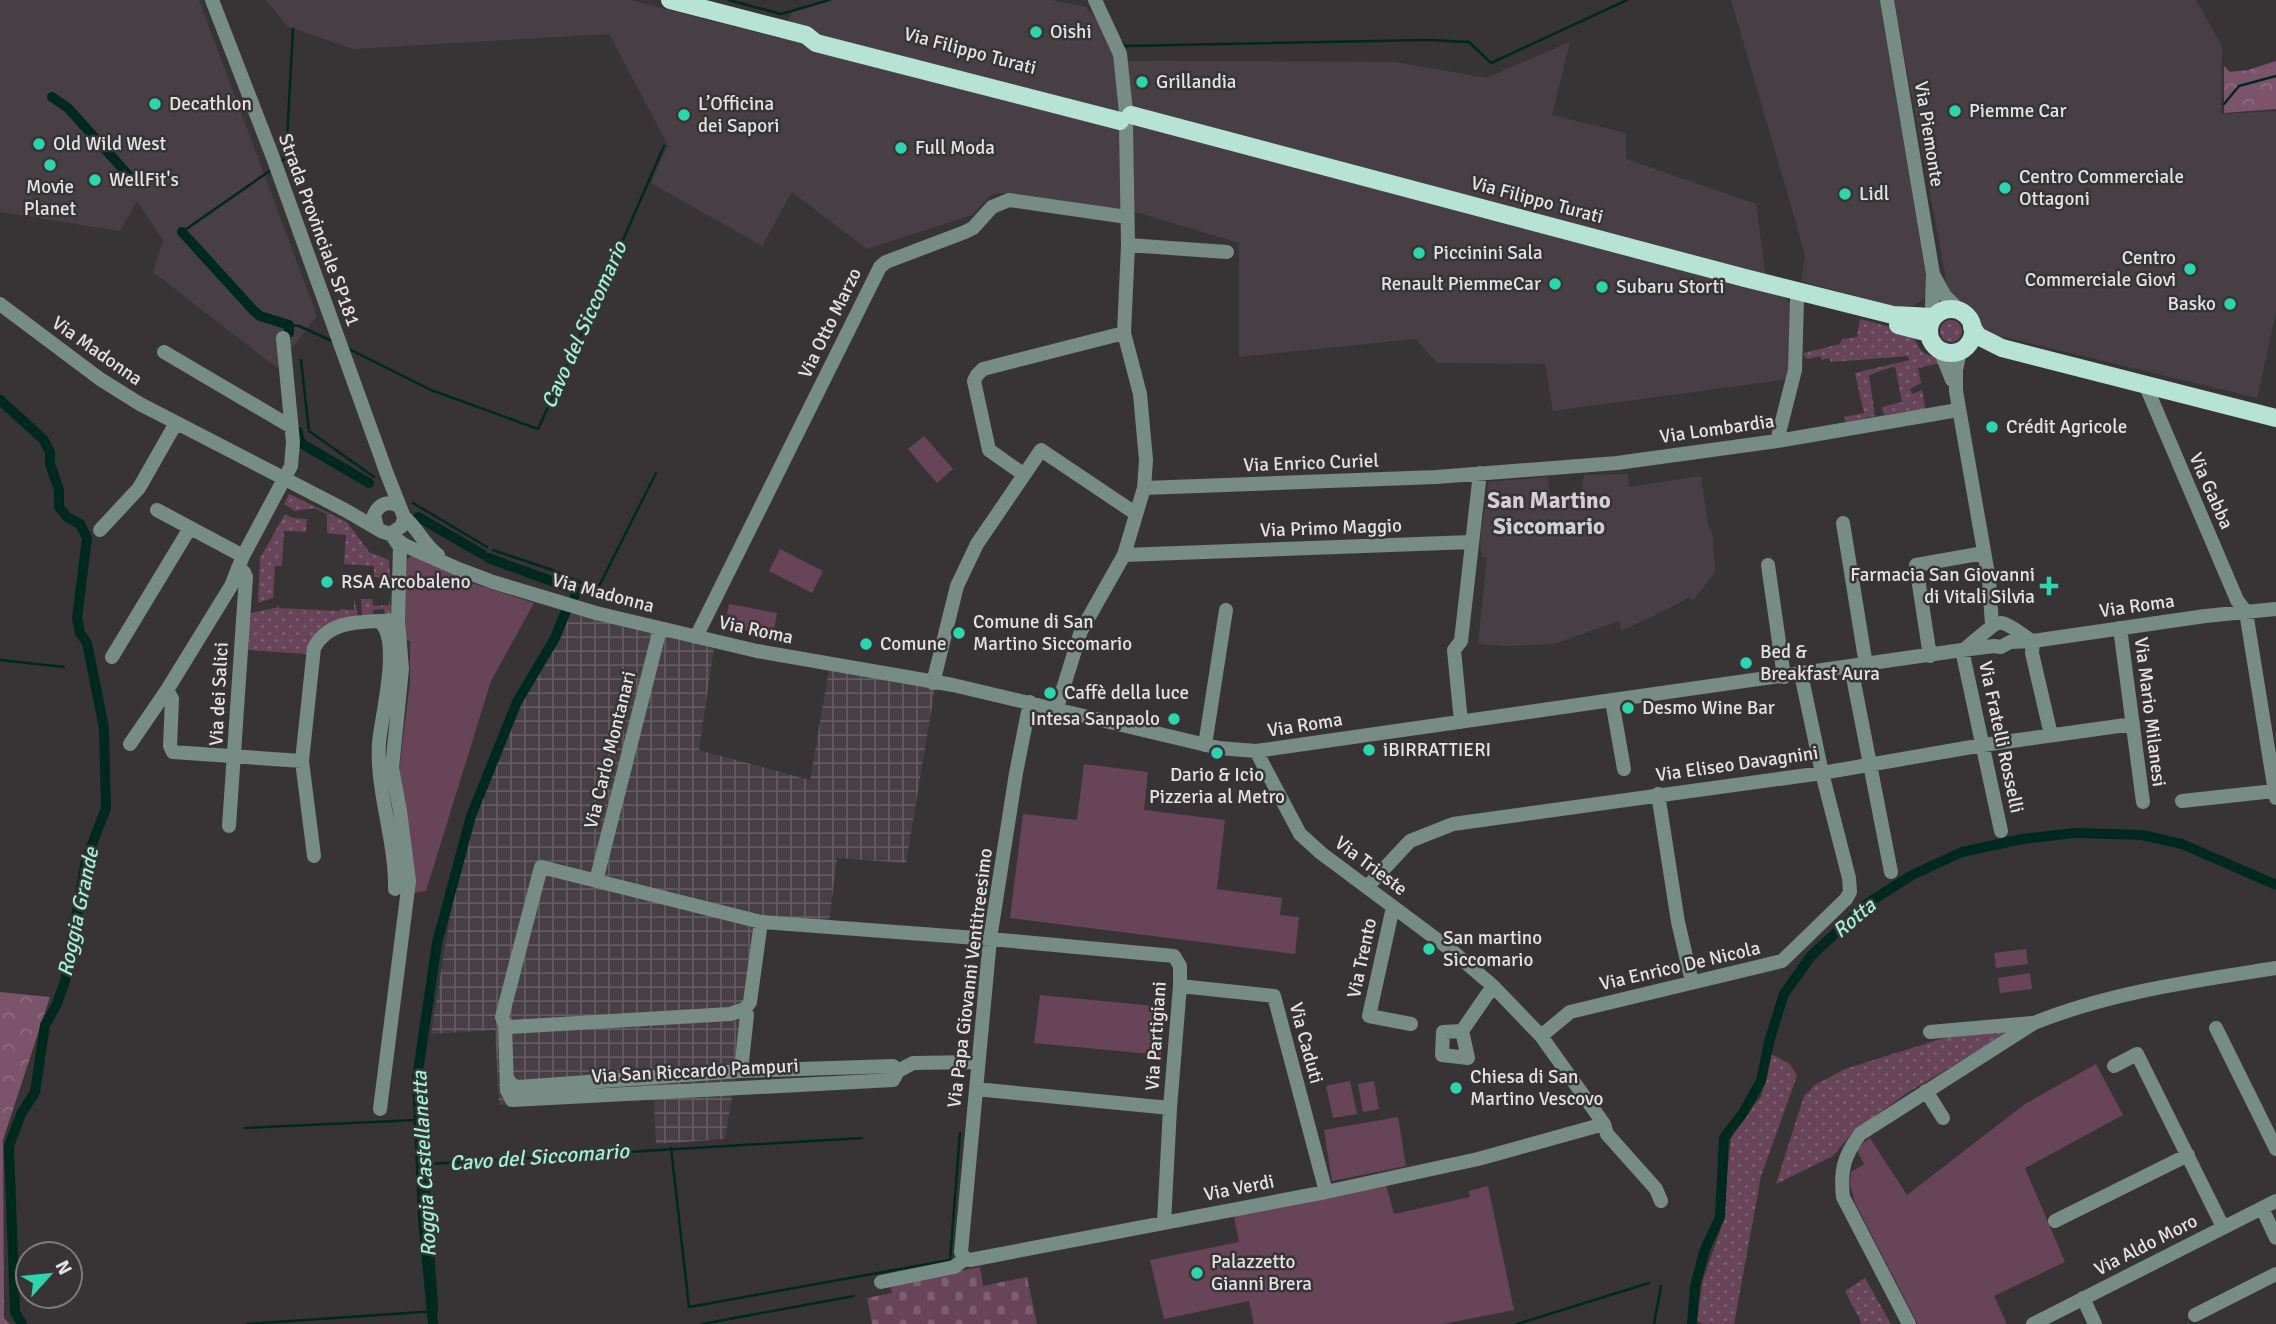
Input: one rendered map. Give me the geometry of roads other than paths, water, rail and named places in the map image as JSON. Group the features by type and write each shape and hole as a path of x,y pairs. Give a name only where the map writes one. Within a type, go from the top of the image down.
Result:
{"main road":[{"name":"Via Filippo Turati","path":"670,0 806,35 820,33 1126,119 1797,300 1932,322"},
{"name":"Via Filippo Turati","path":"1126,119 1745,278 1893,315 1932,322"},
{"path":"1963,349 1972,338 1970,320 1959,310 1946,309 1932,322 1933,344 1940,350 1947,352 2002,348"},
{"path":"1972,327 1978,336 2002,348 2276,418"}],"street":[{"name":"Strada Provinciale SP181","path":"212,0 272,155 402,512"},
{"path":"1057,708 1081,631 1124,555 1144,488 1146,460 1140,394 1124,333 1128,245 1126,119 1120,54 1095,0"},
{"name":"Via Piemonte","path":"1887,0 1933,274 1932,322"},
{"name":"Via Otto Marzo","path":"696,637 880,267 886,262 973,228 992,206 1009,200 1127,217"},
{"path":"1128,245 1227,252"},
{"name":"Via Piemonte","path":"1933,274 1945,296 1959,310"},
{"path":"1777,440 1796,370 1797,300"},
{"name":"Via Madonna","path":"0,304 100,379 176,423 384,530"},
{"path":"1023,474 989,450 974,381 977,375 983,369 1124,333"},
{"path":"130,744 231,586 240,562 286,479 293,455 283,338"},
{"path":"1963,349 1955,370 1958,410 1997,631 2033,641 2032,653 2050,735"},
{"path":"1940,350 1956,391"},
{"name":"Via Madonna","path":"164,352 290,426"},
{"name":"Via Gabba","path":"2144,384 2237,600 2246,612"},
{"name":"Via Lombardia","path":"1480,473 1617,463 1958,410"},
{"path":"100,530 139,488 176,423"},
{"path":"933,683 957,586 977,544 1041,450 1135,513"},
{"path":"1461,722 1454,650 1461,641 1480,473"},
{"name":"Via Enrico Curiel","path":"1144,488 1356,481 1480,473"},
{"name":"Strada Provinciale SP181","path":"380,507 387,474"},
{"path":"389,503 402,512 430,549 456,568 414,549 374,522 380,507 389,503"},
{"name":"Via Madonna","path":"345,510 363,514 380,507"},
{"path":"157,510 190,528 240,562"},
{"path":"384,530 402,526 402,512"},
{"path":"1843,523 1866,665"},
{"path":"112,657 190,528"},
{"path":"384,530 400,547 395,633 379,745 380,769 394,857 395,890"},
{"name":"Via Primo Maggio","path":"1124,555 1471,542"},
{"path":"399,559 414,549"},
{"path":"1930,656 1916,565 1984,553"},
{"name":"Via dei Salici","path":"229,826 246,578 240,562"},
{"path":"1769,565 1784,677"},
{"name":"Via Madonna","path":"456,568 596,613 660,629"},
{"name":"Via Roma","path":"660,629 757,651 1030,702 1205,745 1256,751 1930,656 1962,650 1997,631 2001,648 2010,642 2276,608"},
{"path":"1205,745 1226,610"},
{"path":"2182,801 2275,795 2246,612"},
{"path":"380,622 395,633"},
{"path":"314,856 302,761 312,657 318,640 332,628 380,622 395,633 402,670 392,768 409,881 380,1109"},
{"name":"Via Mario Milanesi","path":"2120,628 2143,802"},
{"name":"Via Carlo Montanari","path":"596,881 660,629"},
{"name":"Via Fratelli Rosselli","path":"1962,650 2001,831"},
{"path":"1851,667 1891,872"},
{"path":"1801,674 1822,773"},
{"path":"167,690 172,699 172,752 302,761"},
{"path":"1612,701 1624,769"},
{"name":"Via Papa Giovanni Ventitreesimo","path":"965,1259 961,1252 990,939 1030,702"},
{"name":"Via Eliseo Davagnini","path":"1367,887 1410,841 1453,824 1822,773 1983,745 2133,724"},
{"name":"Via Trieste","path":"1256,751 1300,834 1321,853 1451,950 1493,986 1541,1036 1604,1124 1607,1134 1656,1189 1661,1201"},
{"name":"Via Enrico De Nicola","path":"1541,1036 1570,1012 1782,961 1828,919 1850,892 1849,878 1822,773"},
{"path":"1658,794 1678,922 1692,982"},
{"name":"Via San Riccardo Pampuri","path":"596,881 541,867 502,1017 505,1025 507,1078 512,1085 518,1087 893,1066 898,1071"},
{"path":"596,881 761,922 990,939"},
{"name":"Via Trento","path":"1393,906 1369,1016 1412,1024"},
{"name":"Via San Riccardo Pampuri","path":"736,1076 761,922"},
{"name":"Via Partigiani","path":"990,939 1174,956 1180,966 1180,986 1164,1222"},
{"path":"1909,1324 1843,1197 1841,1180 1846,1152 1860,1134 2034,1023 2060,1012 2153,988 2276,968"},
{"name":"Via Caduti","path":"1180,986 1274,996 1325,1192"},
{"path":"1462,1031 1493,986"},
{"path":"505,1025 510,1027 730,1014 745,1009"},
{"path":"1930,1032 2034,1023"},
{"path":"2216,1028 2276,1149"},
{"path":"2114,1066 2137,1054 2224,1227"},
{"name":"Via San Riccardo Pampuri","path":"736,1076 751,1088 893,1080 898,1071 913,1063 978,1062"},
{"path":"736,1076 751,1088"},
{"path":"976,1089 1170,1108"},
{"path":"1926,1091 1944,1118"},
{"name":"Via Verdi","path":"881,1282 954,1267 965,1259 1325,1192 1478,1159 1604,1124"},
{"path":"2055,1221 2188,1155"},
{"name":"Via Aldo Moro","path":"2034,1324 2276,1201"},
{"path":"2262,1208 2276,1238"},
{"path":"2195,1315 2276,1274"},
{"path":"2082,1298 2095,1324"}],"waterway":[{"name":"Cavo del Siccomario","path":"729,0 781,14 829,0"},
{"path":"1120,41 1125,46 1427,40 1469,42 1491,63 1627,0"},
{"name":"Cavo del Siccomario","path":"281,162 286,157 293,29"},
{"path":"2224,104 2239,86 2276,76"},
{"name":"Roggia Castellanetta","path":"52,97 68,108 131,178"},
{"name":"Cavo del Siccomario","path":"347,348 431,390 538,429 664,146"},
{"name":"Cavo del Siccomario","path":"182,232 271,170"},
{"name":"Roggia Castellanetta","path":"182,232 253,310 260,316 289,325 289,333"},
{"name":"Cavo del Siccomario","path":"289,325 299,326 332,341"},
{"name":"Cavo del Siccomario","path":"301,360 309,431 374,477"},
{"name":"Roggia Grande","path":"0,400 43,439 50,452 50,464 59,490 59,507 67,517 80,524 87,538 77,618 80,633 87,643 104,728 106,808 86,860 65,981 56,1006 45,1025 35,1092 21,1114 9,1146 15,1312 22,1324"},
{"name":"Roggia Castellanetta","path":"298,432 300,442 304,445 369,483"},
{"name":"Cavo del Siccomario","path":"493,550 555,571 597,590 656,473"},
{"name":"Cavo del Siccomario","path":"413,503 487,547"},
{"name":"Roggia Castellanetta","path":"418,517 482,554"},
{"name":"Roggia Castellanetta","path":"488,558 576,590 575,595"},
{"name":"Roggia Castellanetta","path":"433,1324 423,1219 417,1078 437,943 471,816 517,702 555,638 566,611"},
{"name":"Cavo del Siccomario","path":"0,660 64,667"},
{"name":"Rotta","path":"1692,1324 1695,1286 1705,1249 1720,1217 1724,1138 1743,1113 1761,1081 1769,1042 1784,994 1811,956 1868,903 1912,875 1962,852 2022,839 2075,833 2142,835 2182,844 2276,885"},
{"path":"245,1128 417,1120"},
{"path":"671,1148 689,1307 950,1260 960,1133"},
{"name":"Cavo del Siccomario","path":"247,1324 437,1311 427,1164 862,1138"},
{"name":"Cavo del Siccomario","path":"1517,1324 1649,1283"},
{"name":"Cavo del Siccomario","path":"1654,1324 1661,1286"},
{"path":"702,1324 854,1296"}],"place":[{"name":"Oishi","path":"1036,32"},
{"name":"Grillandia","path":"1142,82"},
{"name":"Decathlon","path":"155,104"},
{"name":"Piemme Car","path":"1955,111"},
{"name":"L’Officina dei Sapori","path":"684,115"},
{"name":"Old Wild West","path":"39,144"},
{"name":"Full Moda","path":"901,148"},
{"name":"Movie Planet","path":"50,165"},
{"name":"WellFit's","path":"95,180"},
{"name":"Centro Commerciale Ottagoni","path":"2005,188"},
{"name":"Lidl","path":"1845,194"},
{"name":"Piccinini Sala","path":"1419,253"},
{"name":"Centro Commerciale Giovi","path":"2190,269"},
{"name":"Renault PiemmeCar","path":"1555,284"},
{"name":"Subaru Storti","path":"1602,287"},
{"name":"Basko","path":"2230,304"},
{"name":"Crédit Agricole","path":"1992,427"},
{"name":"RSA Arcobaleno","path":"327,582"},
{"name":"Farmacia San Giovanni di Vitali Silvia","path":"2049,586"},
{"name":"Comune di San Martino Siccomario","path":"959,633"},
{"name":"Comune","path":"866,644"},
{"name":"Bed & Breakfast Aura","path":"1746,663"},
{"name":"Caffè della luce","path":"1050,693"},
{"name":"Desmo Wine Bar","path":"1628,708"},
{"name":"Intesa Sanpaolo","path":"1174,719"},
{"name":"iBIRRATTIERI","path":"1369,750"},
{"name":"Dario & Icio Pizzeria al Metro","path":"1217,753"},
{"name":"San martino Siccomario","path":"1429,949"},
{"name":"Chiesa di San Martino Vescovo","path":"1456,1088"},
{"name":"Palazzetto Gianni Brera","path":"1197,1273"}],"district":[{"name":"San Martino Siccomario","path":"1549,513"}]}
